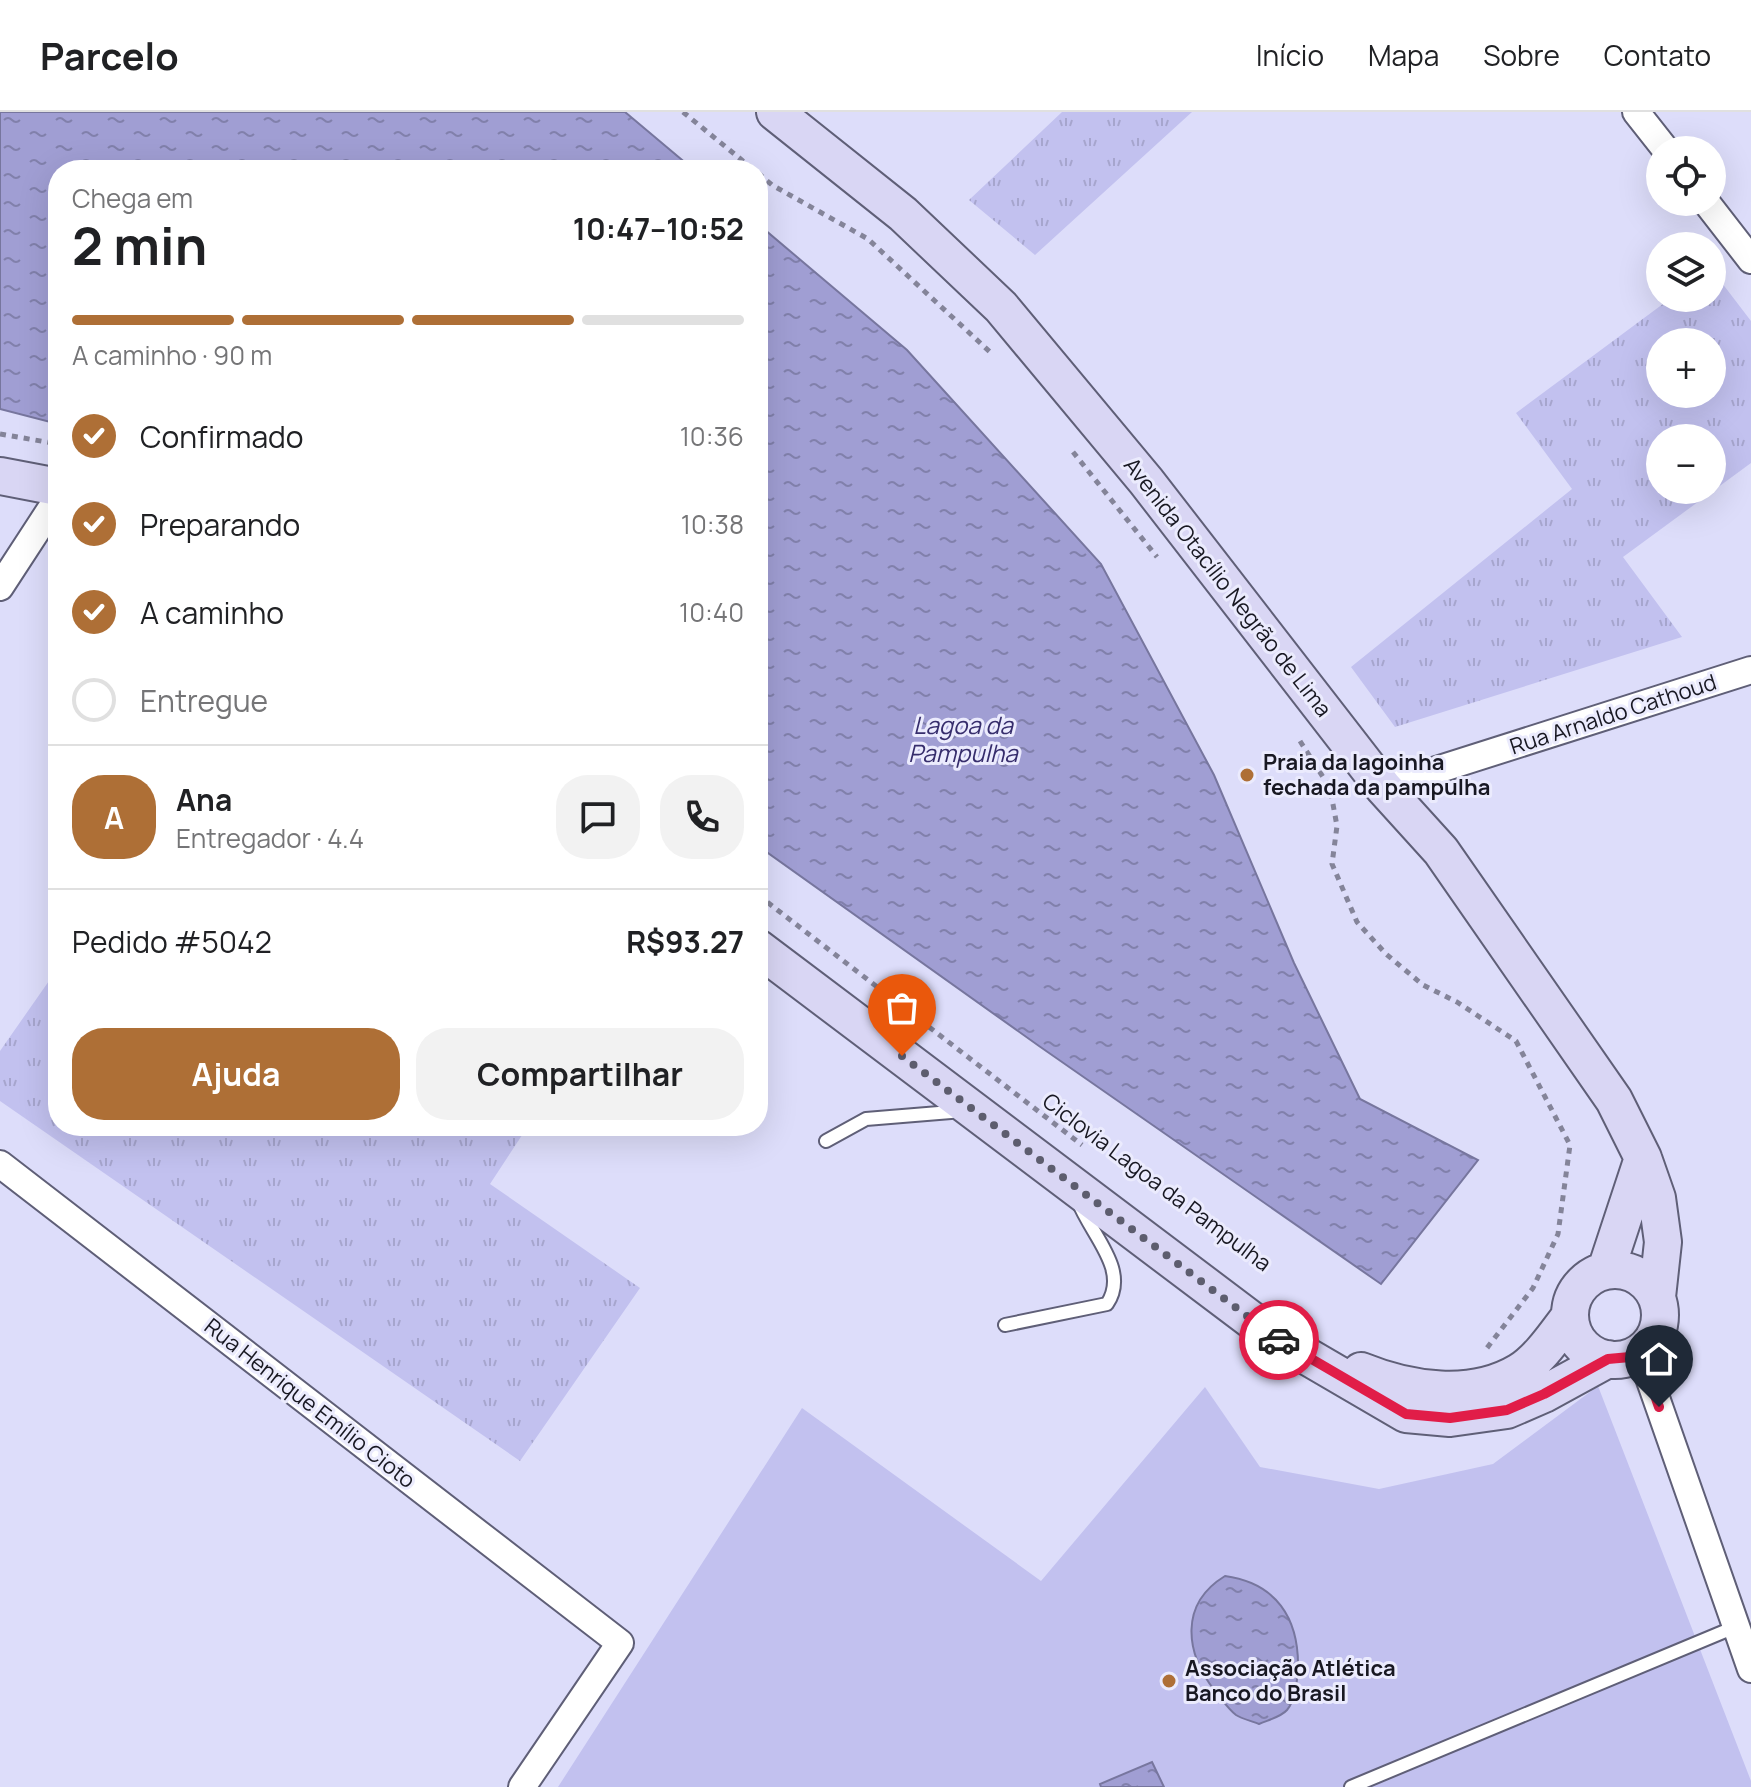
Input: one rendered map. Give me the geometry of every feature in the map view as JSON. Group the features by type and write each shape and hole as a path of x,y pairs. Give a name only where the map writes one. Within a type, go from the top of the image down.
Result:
{"street":[{"name":"Avenida Otacílio Negrão de Lima","path":"775,112 903,214 1001,307 1146,481 1383,787 1441,851 1614,1100 1643,1158 1657,1198 1663,1242 1657,1297"},
{"path":"1636,112 1655,136"},
{"path":"1717,216 1751,260"},
{"path":"0,476 48,485"},
{"path":"0,587 48,513"},
{"name":"Rua Arnaldo Cathoud","path":"1383,787 1751,670"},
{"path":"768,956 1274,1337 1406,1414 1450,1418 1507,1410 1544,1394 1624,1356 1652,1342 1661,1312 1649,1284 1622,1270 1606,1270 1591,1276 1580,1286 1572,1300 1570,1316 1573,1331 1581,1344 1593,1354 1624,1356"},
{"path":"1606,1270 1643,1158"},
{"name":"Rua Henrique Emílio Cioto","path":"0,1164 620,1643 522,1787"},
{"path":"1274,1337 1380,1379 1410,1386 1459,1390 1493,1383 1522,1370 1549,1344 1570,1316"},
{"path":"1624,1356 1751,1669"}],"lane":[{"path":"826,1141 866,1119 951,1112 964,1103"},
{"path":"1005,1325 1107,1304 1116,1292 1115,1270 1085,1219 1071,1184"},
{"path":"1351,1787 1735,1627"}],"path":[{"path":"683,112 741,160"},
{"path":"768,182 868,239 998,362"},
{"path":"0,434 48,442"},
{"path":"1066,444 1162,564"},
{"path":"1294,731 1330,788 1337,826 1332,864 1357,922 1386,954 1423,985 1457,1002 1516,1041 1570,1145 1558,1234 1533,1288 1481,1356"},
{"name":"Ciclovia Lagoa da Pampulha","path":"768,903 1082,1145"}],"green space":[{"path":"1062,112 1192,112 1035,255 969,200"},
{"path":"1726,288 1751,321 1751,463 1726,481 1726,424 1646,424 1646,504 1695,504 1623,557 1682,637 1395,727 1351,667 1572,489 1516,413 1652,312 1726,312"},
{"path":"48,982 48,1134 0,1101 0,1051"},
{"path":"51,1136 521,1136 490,1184 640,1288 520,1461"},
{"name":"Associação Atlética Banco do Brasil","path":"1598,1386 1751,1787 558,1787 802,1408 1041,1581 1205,1387 1260,1467 1379,1489 1493,1464"}],"water":[{"path":"0,112 625,112 682,160 48,160 48,421 0,409"},
{"name":"Lagoa da Pampulha","path":"768,232 907,350 1101,564 1214,775 1294,963 1360,1099 1478,1160 1381,1284 768,853"},
{"path":"1225,1576 1258,1586 1271,1595 1289,1619 1294,1634 1298,1668 1292,1701 1284,1712 1259,1724 1238,1716 1227,1707 1205,1676 1193,1645 1194,1615 1200,1600 1210,1587"},
{"path":"1152,1762 1164,1787 1101,1787 1100,1784"}],"way so far":[{"path":"902,1056 1279,1340"}],"place":[{"name":"Praia da lagoinha fechada da pampulha","path":"1247,775"},
{"name":"Associação Atlética Banco do Brasil","path":"1169,1681"}],"route":[{"path":"1279,1340 1406,1414 1450,1418 1507,1410 1608,1359 1630,1357 1640,1352 1659,1407"}]}
